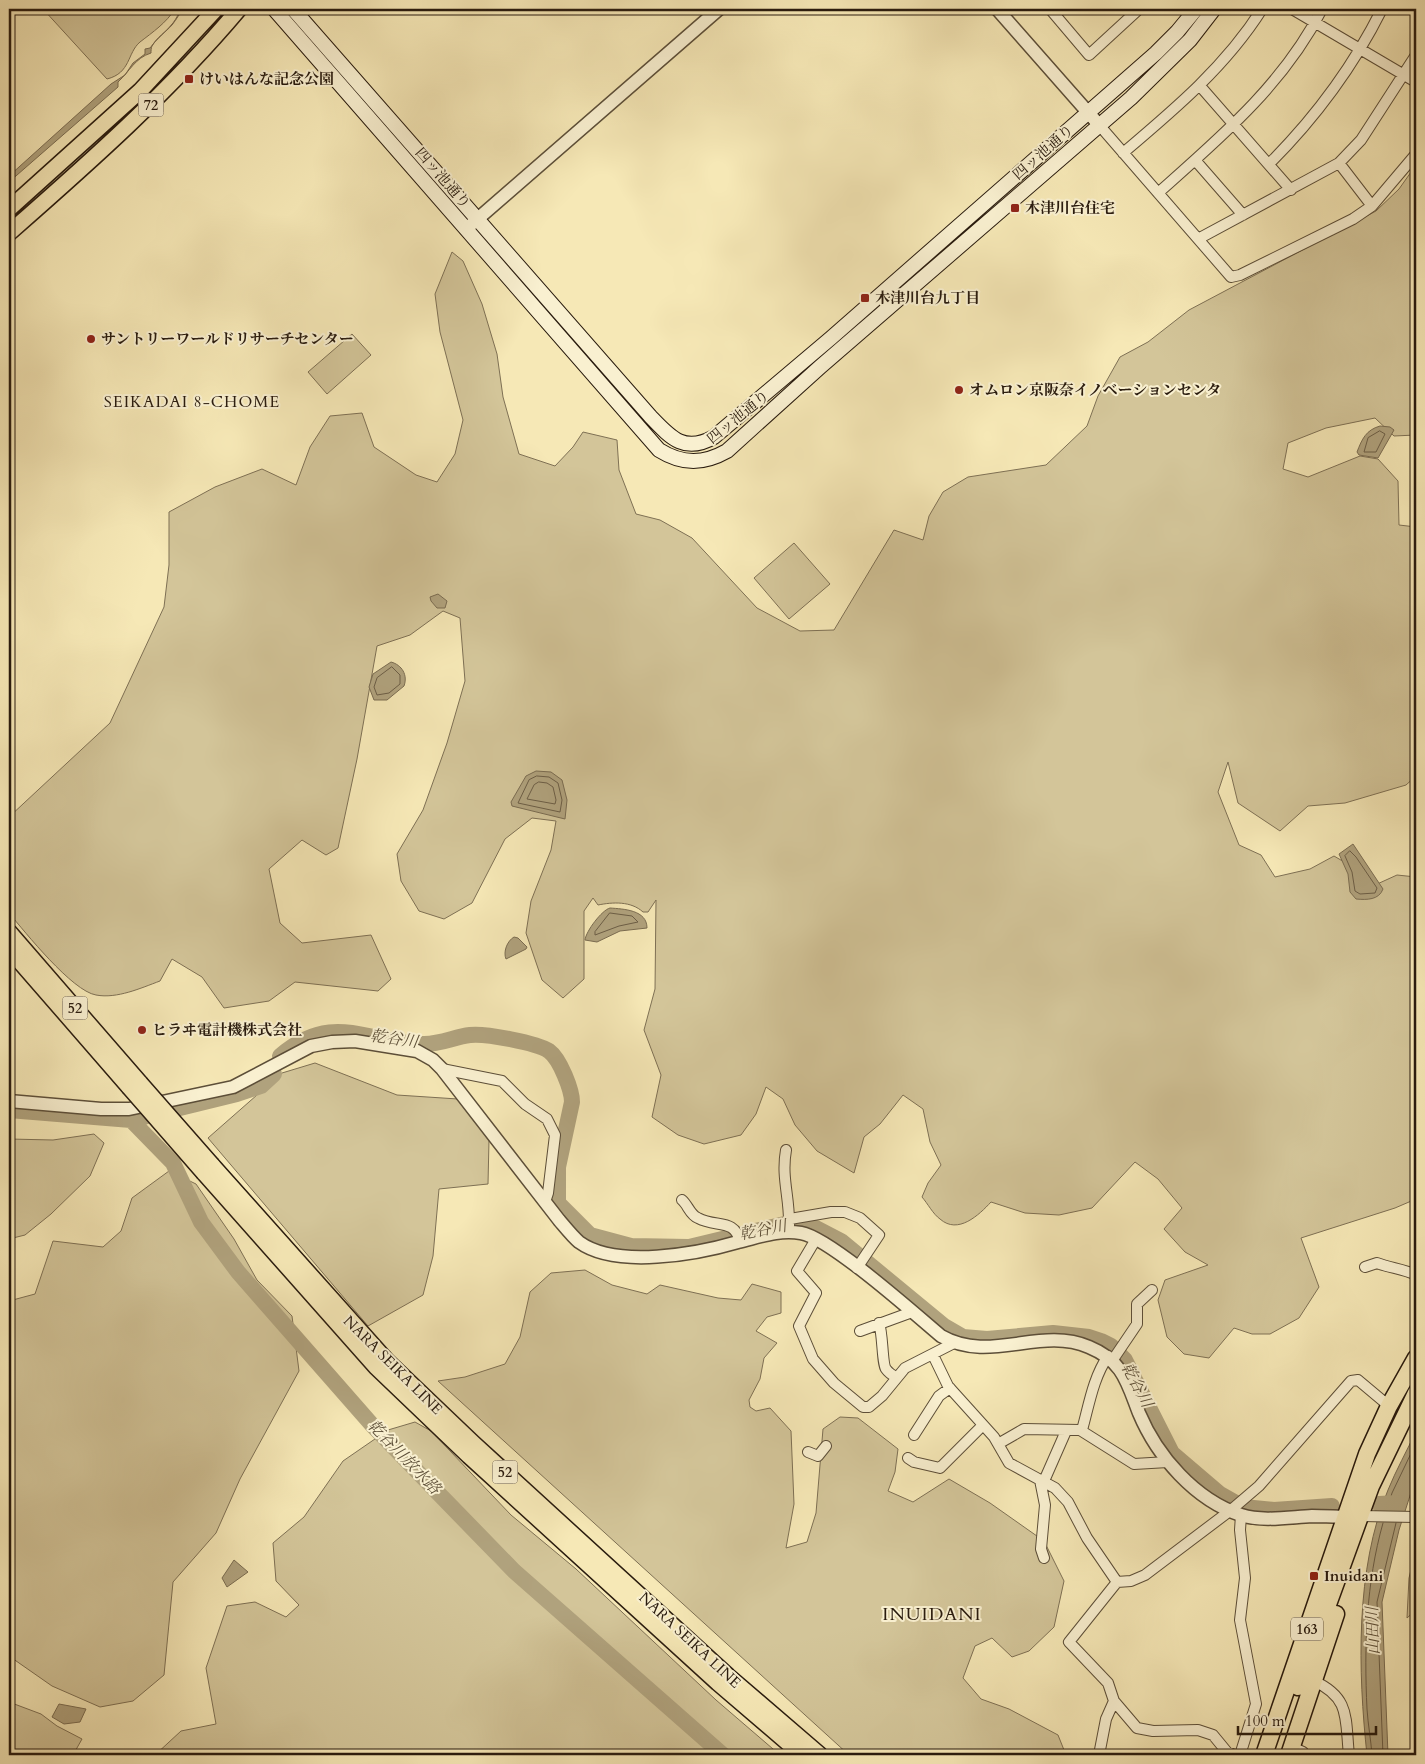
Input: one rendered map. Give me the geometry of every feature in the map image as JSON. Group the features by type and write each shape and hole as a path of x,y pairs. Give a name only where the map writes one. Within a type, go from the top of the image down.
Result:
{"highway":[{"name":"163","path":"1269,1751 1360,1517 1367,1454 1388,1406 1416,1358"},
{"name":"163","path":"1258,1755 1269,1751 1347,1555 1371,1486 1416,1393"},
{"path":"1294,1752 1314,1681 1335,1620 1347,1555"}],"main road":[{"name":"72","path":"9,209 140,92 216,9"},
{"name":"72","path":"9,233 124,131 179,76 239,9"},
{"name":"四ッ池通り","path":"274,9 659,450 671,458 699,462 714,458 727,450 826,361 1100,126 1190,40 1214,9"},
{"name":"四ッ池通り","path":"293,9 665,432 673,439 694,444 714,437 1088,113 1156,53 1196,9"},
{"name":"NARA SEIKA LINE","path":"9,932 135,1085 376,1367 718,1683 802,1755"},
{"name":"NARA SEIKA LINE","path":"9,949 135,1085"},
{"name":"NARA SEIKA LINE","path":"208,1169 387,1362 472,1443 728,1676 820,1755"}],"street":[{"path":"466,229 719,9"},
{"path":"997,9 1231,277 1240,275 1353,219 1372,206 1415,158"},
{"path":"1050,9 1089,55 1138,9"},
{"path":"1123,153 1200,86 1235,46 1262,9"},
{"path":"1292,9 1416,82"},
{"path":"1158,193 1234,125 1273,82 1322,9"},
{"path":"1269,164 1320,108 1360,50 1382,9"},
{"path":"1198,239 1339,163 1361,140 1405,76 1416,55"},
{"path":"1200,86 1291,190"},
{"path":"1195,160 1243,215"},
{"path":"1339,163 1372,206"},
{"path":"9,1101 101,1109 138,1107 233,1087 311,1046 332,1042 355,1041 418,1051 433,1060 442,1069 545,1202 579,1242 596,1251 615,1256 684,1255 740,1238 763,1234 841,1212 860,1218 879,1235 861,1264"},
{"path":"442,1069 502,1081 524,1104 547,1119 555,1135 548,1193 545,1202"},
{"path":"786,1150 783,1179 790,1226"},
{"path":"682,1200 699,1219 730,1226 740,1238"},
{"path":"790,1226 861,1264 912,1312 941,1336 954,1343 972,1348 991,1348 1051,1340 1087,1346 1114,1356 1130,1386 1139,1413 1153,1443 1168,1462 1195,1488 1236,1513 1272,1518 1414,1516"},
{"path":"816,1239 797,1271 816,1293 799,1324 813,1359 834,1383 866,1408 882,1396 905,1368 933,1356 954,1343"},
{"path":"1365,1267 1377,1263 1390,1268 1407,1270 1416,1275"},
{"path":"1082,1430 1100,1367 1114,1356 1137,1324 1137,1304 1152,1290"},
{"path":"860,1331 912,1312"},
{"path":"879,1323 883,1335 884,1365 887,1371 896,1377"},
{"path":"933,1356 950,1388 998,1444 1009,1464 1056,1488 1068,1502 1087,1538 1117,1582"},
{"path":"1235,1755 1227,1752 1212,1735 1198,1730 1153,1731 1137,1728 1114,1701 1108,1683 1069,1642 1117,1582 1131,1581 1145,1575 1236,1513 1351,1381 1358,1380 1388,1406"},
{"path":"914,1436 939,1396 950,1388"},
{"path":"908,1458 914,1462 940,1468 983,1425"},
{"path":"998,1444 1024,1429 1082,1430 1134,1464 1168,1462"},
{"path":"1044,1558 1041,1549 1045,1505 1042,1481 1066,1431"},
{"path":"808,1452 818,1456 826,1446"},
{"path":"1236,1513 1240,1530 1245,1578 1240,1620 1256,1704 1240,1755"},
{"path":"1314,1681 1330,1688 1344,1708 1349,1755"},
{"path":"1099,1755 1106,1719 1114,1701"}],"shaded area":[{"path":"43,9 175,9 163,23 140,42 125,68 115,76 107,79"},
{"path":"1416,165 1416,435 1394,436 1375,418 1326,428 1288,443 1283,469 1308,477 1360,456 1378,459 1398,481 1399,525 1416,527 1416,776 1406,785 1345,803 1308,806 1280,831 1238,803 1228,762 1218,792 1239,845 1261,855 1275,877 1310,869 1334,856 1351,866 1364,890 1397,875 1416,877 1416,1199 1395,1208 1301,1238 1319,1287 1299,1318 1270,1334 1252,1334 1234,1328 1209,1358 1184,1354 1167,1337 1158,1300 1165,1280 1208,1265 1185,1252 1164,1229 1182,1208 1158,1179 1135,1162 1092,1208 1059,1215 1025,1213 991,1202 968,1221 954,1225 937,1217 922,1197 928,1183 941,1165 930,1142 923,1109 903,1095 880,1124 864,1137 854,1173 817,1151 795,1125 783,1099 766,1087 756,1114 741,1135 704,1144 678,1135 652,1117 661,1075 644,1030 655,989 656,900 648,912 643,912 638,908 622,903 598,905 593,898 584,911 584,979 563,998 542,980 526,933 531,901 551,850 556,821 532,818 505,839 472,903 444,919 419,911 401,881 397,854 423,810 447,743 465,681 460,618 443,611 410,635 377,646 357,759 338,848 326,855 302,840 269,869 280,923 302,943 371,935 391,979 378,991 295,982 269,1001 224,1008 202,977 172,959 160,981 120,994 96,995 86,991 62,972 9,913 9,817 110,723 164,607 169,565 169,512 215,487 262,469 296,485 310,447 330,416 362,413 374,447 416,475 437,482 455,454 463,420 440,332 435,294 452,252 463,261 482,304 497,354 503,397 519,454 555,466 573,447 583,432 617,440 619,470 636,514 660,520 692,538 757,608 800,631 834,630 894,530 923,540 929,516 943,492 968,477 1046,465 1087,426 1098,396 1120,357 1148,342 1189,310 1376,211 1399,189"},
{"path":"352,334 371,355 327,394 308,372"},
{"path":"794,543 830,584 789,619 754,578"},
{"path":"315,1063 397,1095 458,1099 489,1140 488,1184 439,1189 433,1256 423,1295 368,1326 208,1138 282,1073"},
{"path":"94,1134 104,1143 90,1176 51,1214 25,1235 9,1239 9,1139 53,1140"},
{"path":"169,1171 196,1184 234,1239 257,1280 292,1316 299,1371 240,1479 216,1533 173,1582 164,1675 133,1701 100,1707 52,1686 9,1656 9,1301 35,1294 53,1241 103,1247 121,1231 132,1198"},
{"path":"585,1270 612,1285 647,1294 660,1285 718,1298 741,1300 752,1284 781,1292 781,1313 767,1317 756,1331 777,1343 764,1358 760,1379 749,1400 750,1407 756,1411 770,1408 791,1431 794,1504 786,1548 807,1542 816,1513 823,1429 840,1417 858,1418 898,1449 895,1472 888,1491 913,1502 949,1479 990,1503 1044,1541 1064,1581 1054,1627 1029,1651 1012,1657 992,1638 975,1646 963,1678 981,1699 1009,1709 1058,1735 1066,1755 849,1755 438,1381 465,1377 505,1364 520,1337 530,1292 551,1273"},
{"path":"415,1422 431,1431 511,1515 576,1569 716,1700 780,1755 155,1755 181,1731 216,1724 206,1668 227,1606 255,1602 286,1617 299,1605 276,1581 273,1543 304,1517 343,1461 388,1430"},
{"path":"1416,1549 1416,1610 1407,1618 1409,1578"},
{"path":"9,1702 41,1714 57,1726 82,1739 73,1755 9,1755"}],"water":[{"path":"185,9 172,25 165,32 181,11"},
{"path":"154,43 151,53 141,58 126,73 133,63 145,54 145,49 150,48"},
{"path":"124,75 118,82 118,87 9,182 9,176 111,84"},
{"path":"1380,426 1390,427 1394,430 1378,458 1359,455 1357,452 1365,436 1371,430"},
{"path":"438,594 447,601 445,608 437,608 431,601 430,597"},
{"path":"391,662 398,665 405,674 404,686 387,700 374,700 369,687 373,674"},
{"path":"536,771 551,772 562,780 567,800 565,819 512,806 511,802 526,776"},
{"path":"1353,844 1383,889 1376,897 1356,899 1350,892 1348,874 1339,854"},
{"path":"610,908 628,910 639,914 646,922 647,928 620,931 597,942 585,940 588,931 595,921"},
{"path":"514,937 518,938 527,947 506,959 506,947"},
{"name":"山田川","path":"1416,1431 1416,1477 1399,1530 1382,1602 1388,1755 1367,1755 1361,1656 1364,1587 1377,1521 1394,1475"},
{"path":"234,1560 248,1572 227,1587 222,1578"},
{"path":"59,1704 86,1709 80,1722 64,1724 52,1717"}],"waterway":[{"name":"乾谷川","path":"280,1056 299,1043 317,1035 333,1032 422,1044 477,1035 511,1039 543,1048 553,1055 561,1067 568,1083 572,1102 558,1167 558,1203 590,1235 631,1246 689,1247 789,1223 816,1228 841,1241 944,1326 963,1337 987,1339 1053,1333 1089,1337 1111,1346 1125,1360 1172,1453 1220,1494 1243,1507 1274,1510 1332,1506"},
{"name":"乾谷川","path":"9,1110 131,1120 237,1094 261,1086 274,1074"},
{"name":"乾谷川放水路","path":"131,1120 173,1163 201,1222 238,1272 373,1426 514,1571 723,1755"},
{"name":"乾谷川","path":"1379,1504 1398,1503"}],"place":[{"name":"けいはんな記念公園","path":"189,79"},
{"name":"木津川台住宅","path":"1015,208"},
{"name":"木津川台九丁目","path":"865,298"},
{"name":"サントリーワールドリサーチセンター","path":"91,339"},
{"name":"オムロン京阪奈イノベーションセンタ","path":"959,390"},
{"name":"ヒラヰ電計機株式会社","path":"142,1030"},
{"name":"Inuidani","path":"1314,1576"}],"district":[{"name":"SEIKADAI 8-CHOME","path":"192,402"},
{"name":"INUIDANI","path":"932,1614"}]}
